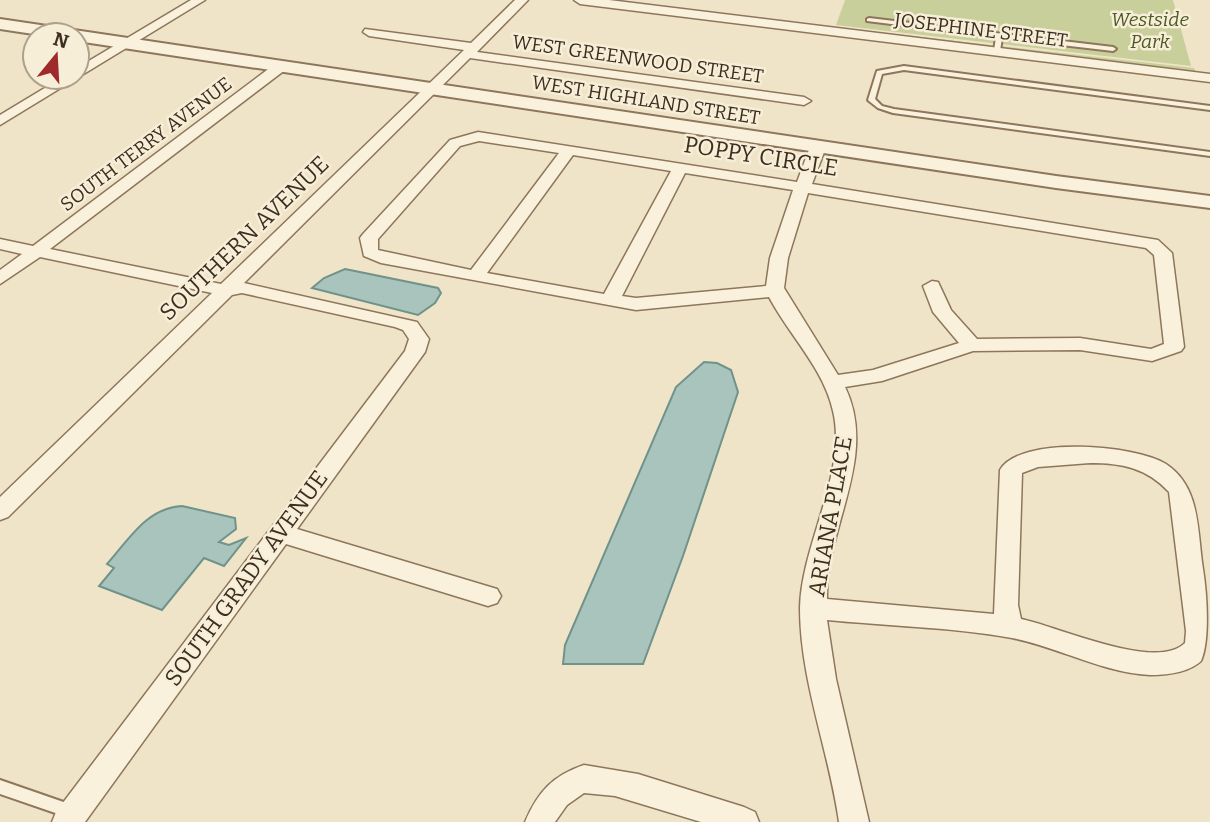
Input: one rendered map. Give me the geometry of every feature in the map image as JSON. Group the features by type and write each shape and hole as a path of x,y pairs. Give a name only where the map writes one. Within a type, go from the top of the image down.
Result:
{"street":[{"path":"91,66 199,0"},
{"name":"SOUTHERN AVENUE","path":"0,511 522,0"},
{"name":"JOSEPHINE STREET","path":"580,0 1210,78"},
{"path":"0,24 21,27"},
{"name":"WEST GREENWOOD STREET","path":"369,32 470,51 804,101"},
{"name":"WEST HIGHLAND STREET","path":"91,38 818,147 1210,202"},
{"name":"SOUTH TERRY AVENUE","path":"0,279 280,67"},
{"path":"3,117 48,91"},
{"name":"POPPY CIRCLE","path":"775,291 647,304 610,301 374,255 368,248 369,238 461,140 478,136 1137,240 1152,244 1163,253 1174,347 1170,351 1152,355 1080,344 972,345 875,376 831,383"},
{"path":"775,291 777,262 818,147"},
{"path":"476,276 569,150"},
{"path":"610,301 680,168"},
{"path":"0,244 226,290"},
{"path":"932,286 942,312 972,345"},
{"name":"SOUTH GRADY AVENUE","path":"70,817 415,352 419,339 416,333 401,322 242,288 226,290"},
{"name":"ARIANA PLACE","path":"775,291 831,383 844,411 845,449 815,578 813,608 815,642 844,767 853,822"},
{"path":"813,608 1010,627 1130,659 1163,664 1180,661 1194,654 1199,644 1199,631 1180,489 1173,479 1149,464 1112,455 1041,459 1018,464 1011,470 1005,605 1010,627"},
{"path":"279,533 488,596"},
{"path":"540,822 547,806 568,786 584,779 600,778 744,822"}],"lane":[{"path":"869,20 1113,49"},
{"path":"997,51 999,36"},
{"path":"1210,108 904,68 879,72 871,100 894,111 1210,154"},
{"path":"0,788 70,817"}],"green space":[{"name":"Westside Park","path":"845,0 1173,0 1191,66 836,25"},
{"path":"859,32 1194,68 1196,73"}],"water":[{"path":"345,269 438,288 441,293 435,303 418,315 312,288 324,278"},
{"path":"704,362 717,363 731,370 738,392 683,556 643,664 563,664 565,645 676,387"},
{"path":"182,506 235,518 236,529 219,542 229,545 246,538 224,566 204,558 162,610 99,586 114,568 107,564 140,526 159,512"}]}
